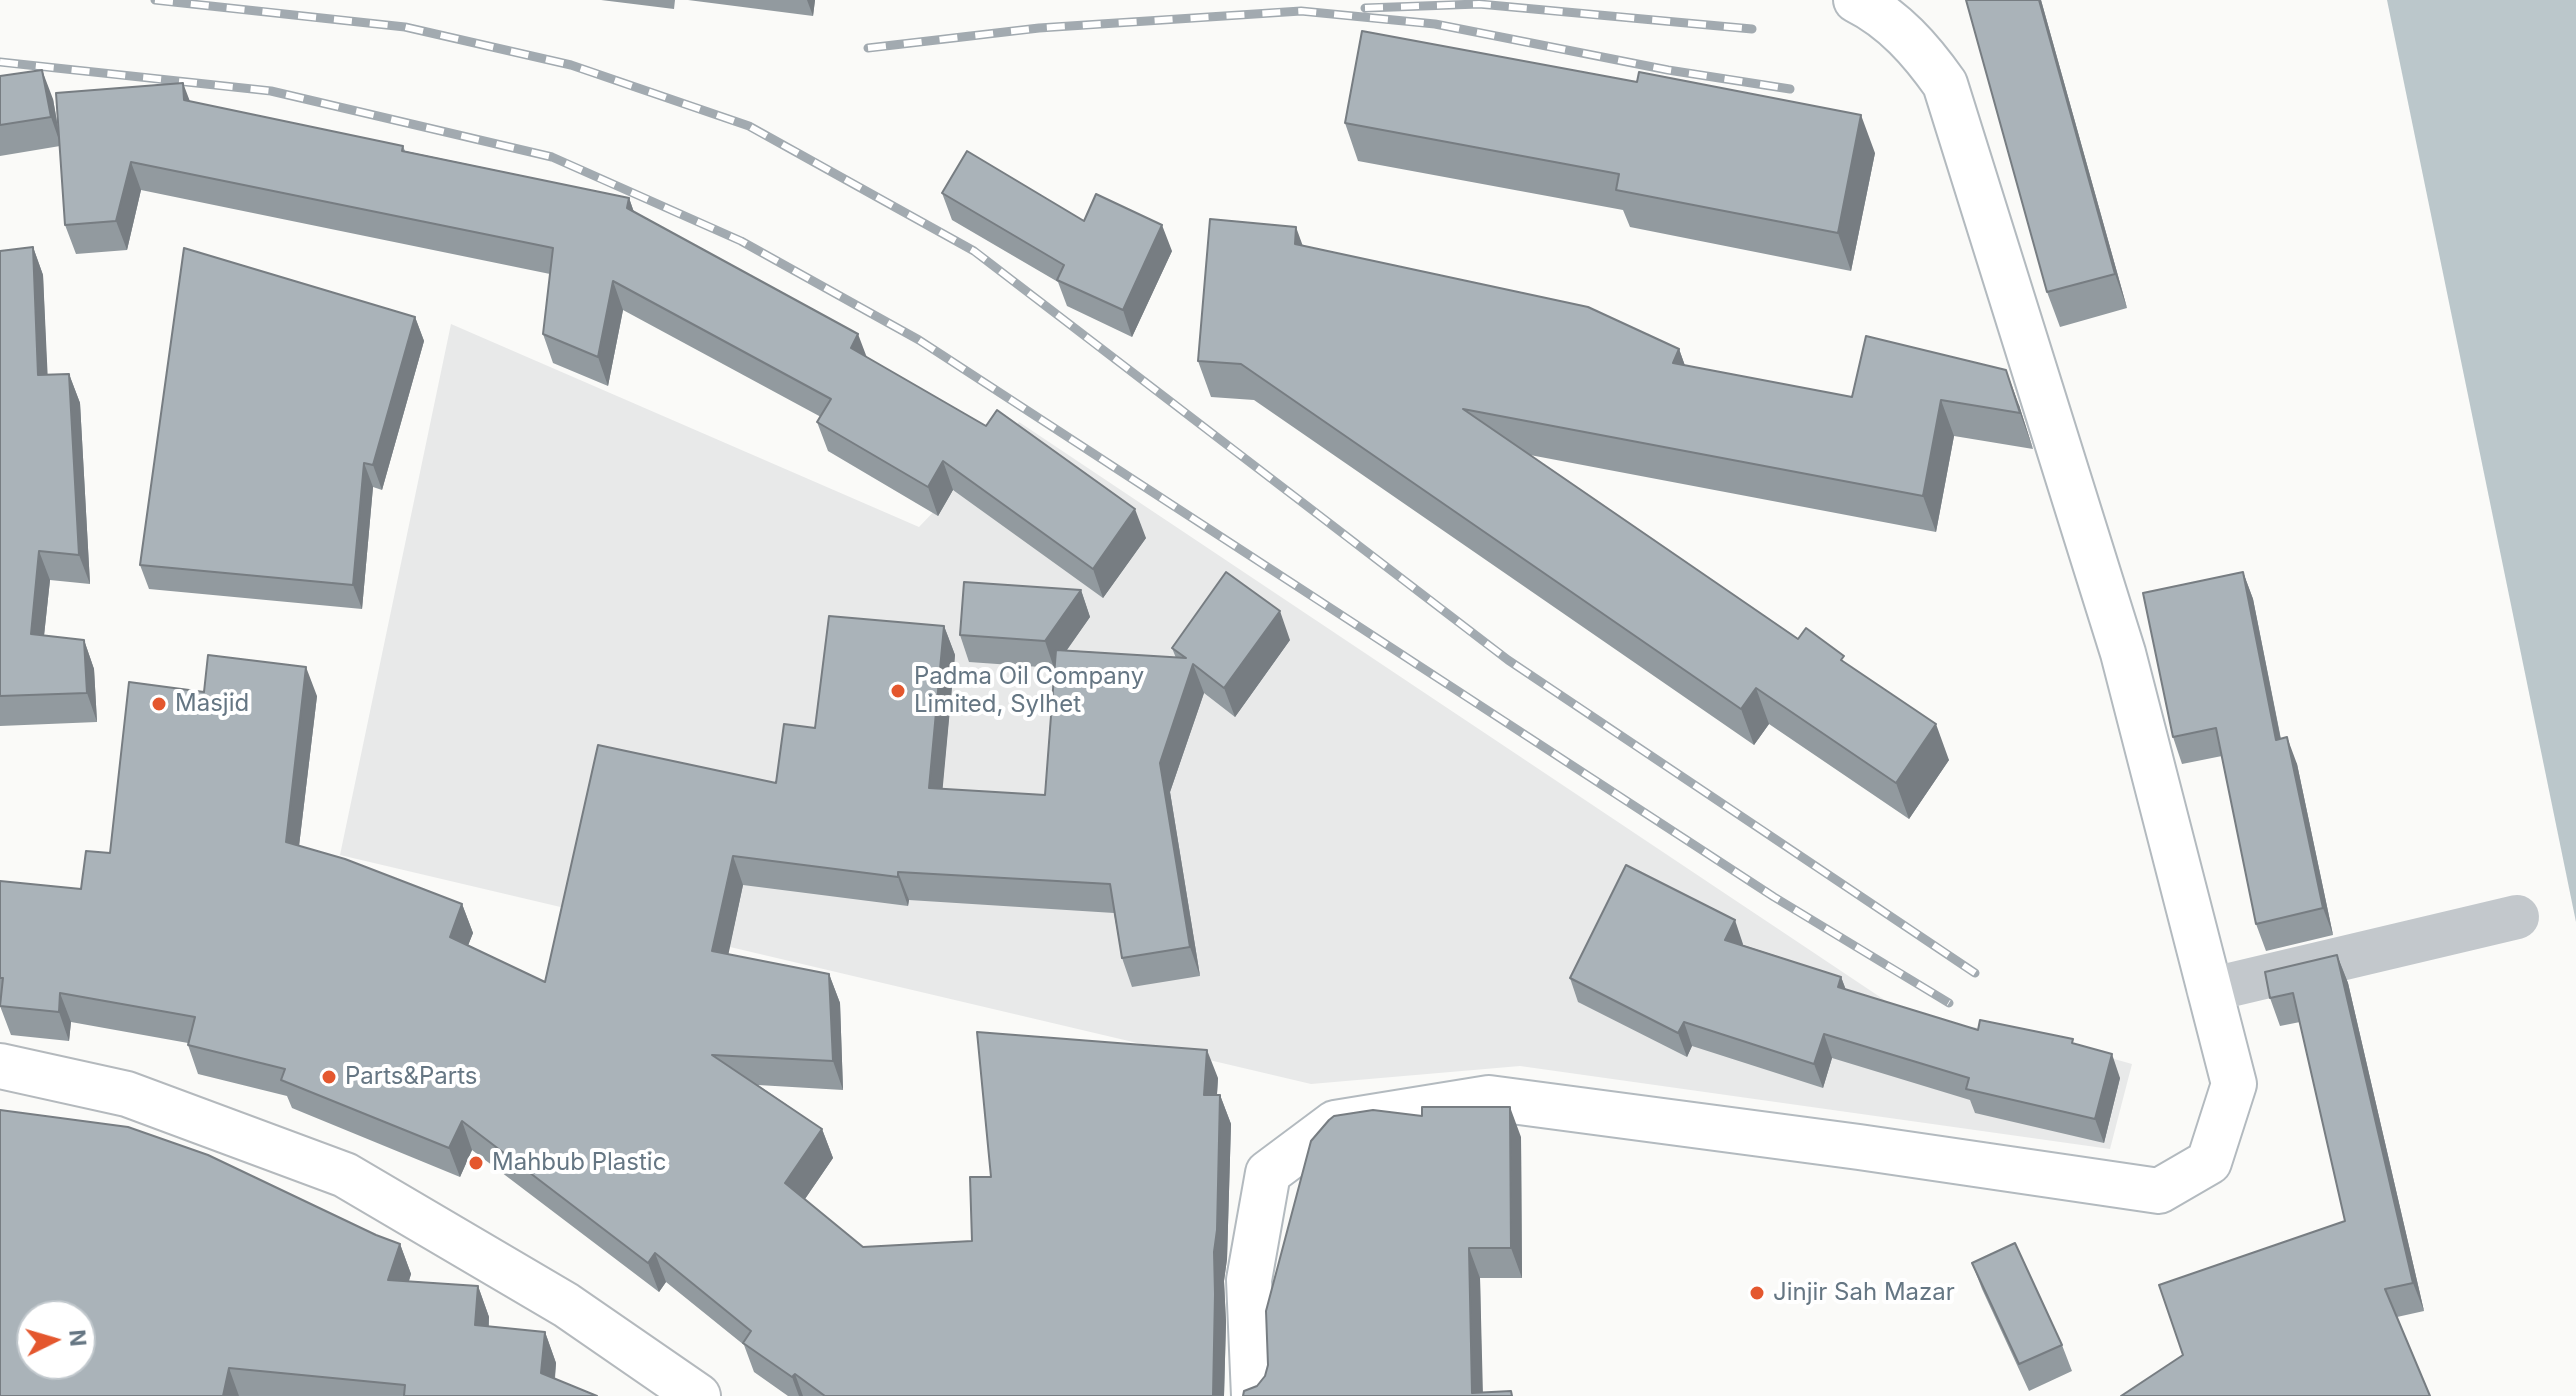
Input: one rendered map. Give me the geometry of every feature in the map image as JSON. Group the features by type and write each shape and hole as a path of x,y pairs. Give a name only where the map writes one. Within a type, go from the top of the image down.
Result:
{"main road":[{"path":"1254,1396 1249,1280 1268,1173 1335,1123 1489,1098 2159,1191 2209,1162 2234,1084 2123,653 1945,84 1919,48 1871,7 1856,0"},
{"path":"0,1066 127,1094 345,1175 566,1305 698,1396"}],"street":[{"path":"2209,990 2517,917"}],"shaded area":[{"path":"2387,0 2576,0 2576,922"},
{"name":"Padma Oil Company Limited, Sylhet","path":"451,324 919,527 1019,422 1913,1019 2025,1034 2132,1064 2110,1149 1520,1066 1311,1084 340,855"}],"building":[{"path":"1966,0 2039,0 2115,274 2047,292"},
{"path":"1362,31 1637,82 1639,72 1861,115 1838,233 1616,190 1619,174 1345,123"},
{"path":"42,70 51,117 0,125 0,76"},
{"path":"183,83 184,100 403,146 402,151 629,198 627,208 858,334 851,348 986,426 997,410 1135,509 1093,569 943,461 928,487 817,422 831,399 613,281 598,357 543,334 553,248 131,162 116,221 65,225 56,93"},
{"path":"967,151 1084,221 1096,194 1162,225 1123,310 1057,280 1064,265 942,193"},
{"path":"1210,219 1296,227 1295,244 1588,307 1679,349 1673,363 1852,397 1866,336 2006,370 2020,413 1941,400 1923,496 1463,409 1798,639 1806,628 1844,656 1841,660 1936,724 1896,783 1756,688 1741,709 1241,364 1198,361"},
{"path":"33,247 38,375 69,374 79,555 39,551 31,634 84,640 87,693 0,696 0,251"},
{"path":"184,248 415,317 373,465 364,463 353,585 140,565"},
{"path":"1226,572 1280,611 1224,688 1193,664 1160,763 1190,947 1122,958 1110,884 898,872 898,877 733,856 712,951 829,974 833,1061 712,1055 822,1129 785,1183 863,1247 972,1241 970,1177 991,1177 977,1032 1207,1050 1204,1095 1220,1095 1213,1396 825,1396 743,1343 751,1331 655,1253 648,1263 462,1121 449,1148 281,1080 285,1069 188,1045 195,1017 60,993 59,1012 0,1006 3,978 0,978 0,881 81,889 86,851 110,853 129,682 204,692 208,655 306,667 286,842 345,859 462,904 450,937 545,982 598,745 776,783 784,724 815,728 829,616 944,626 929,788 1045,795 1056,650 1186,658 1172,648"},
{"path":"2243,572 2276,740 2287,737 2323,908 2256,924 2216,728 2173,737 2143,593"},
{"path":"964,582 1081,590 1045,641 960,635"},
{"path":"1626,865 1735,920 1725,940 1841,977 1838,987 1978,1030 1980,1020 2073,1039 2072,1043 2112,1054 2095,1119 1966,1089 1969,1078 1824,1034 1814,1064 1684,1022 1678,1033 1570,978"},
{"path":"2337,955 2413,1283 2385,1289 2430,1396 2121,1396 2183,1355 2159,1285 2345,1221 2293,993 2270,998 2265,972"},
{"path":"1422,1107 1510,1107 1511,1248 1469,1248 1472,1393 1511,1391 1512,1396 1243,1396 1244,1391 1257,1386 1265,1376 1268,1365 1266,1311 1311,1141 1334,1116 1373,1110 1422,1116"},
{"path":"0,1110 128,1127 208,1155 400,1244 388,1280 478,1286 475,1325 545,1332 541,1373 597,1396 404,1396 405,1385 229,1368 223,1396 0,1396"},
{"path":"2015,1243 2062,1345 2019,1364 1972,1263"}],"railway":[{"path":"155,0 405,27 571,65 749,126 974,251 1508,660 1975,973"},
{"path":"1365,8 1479,4 1752,29"},
{"path":"868,48 1039,28 1301,11 1435,24 1668,70 1790,89"},
{"path":"0,62 271,91 552,157 741,241 919,340 1774,897 1949,1003"}],"place":[{"name":"Padma Oil Company Limited, Sylhet","path":"898,691"},
{"name":"Masjid","path":"159,704"},
{"name":"Parts&Parts","path":"329,1077"},
{"name":"Mahbub Plastic","path":"476,1163"},
{"name":"Jinjir Sah Mazar","path":"1757,1293"}]}
